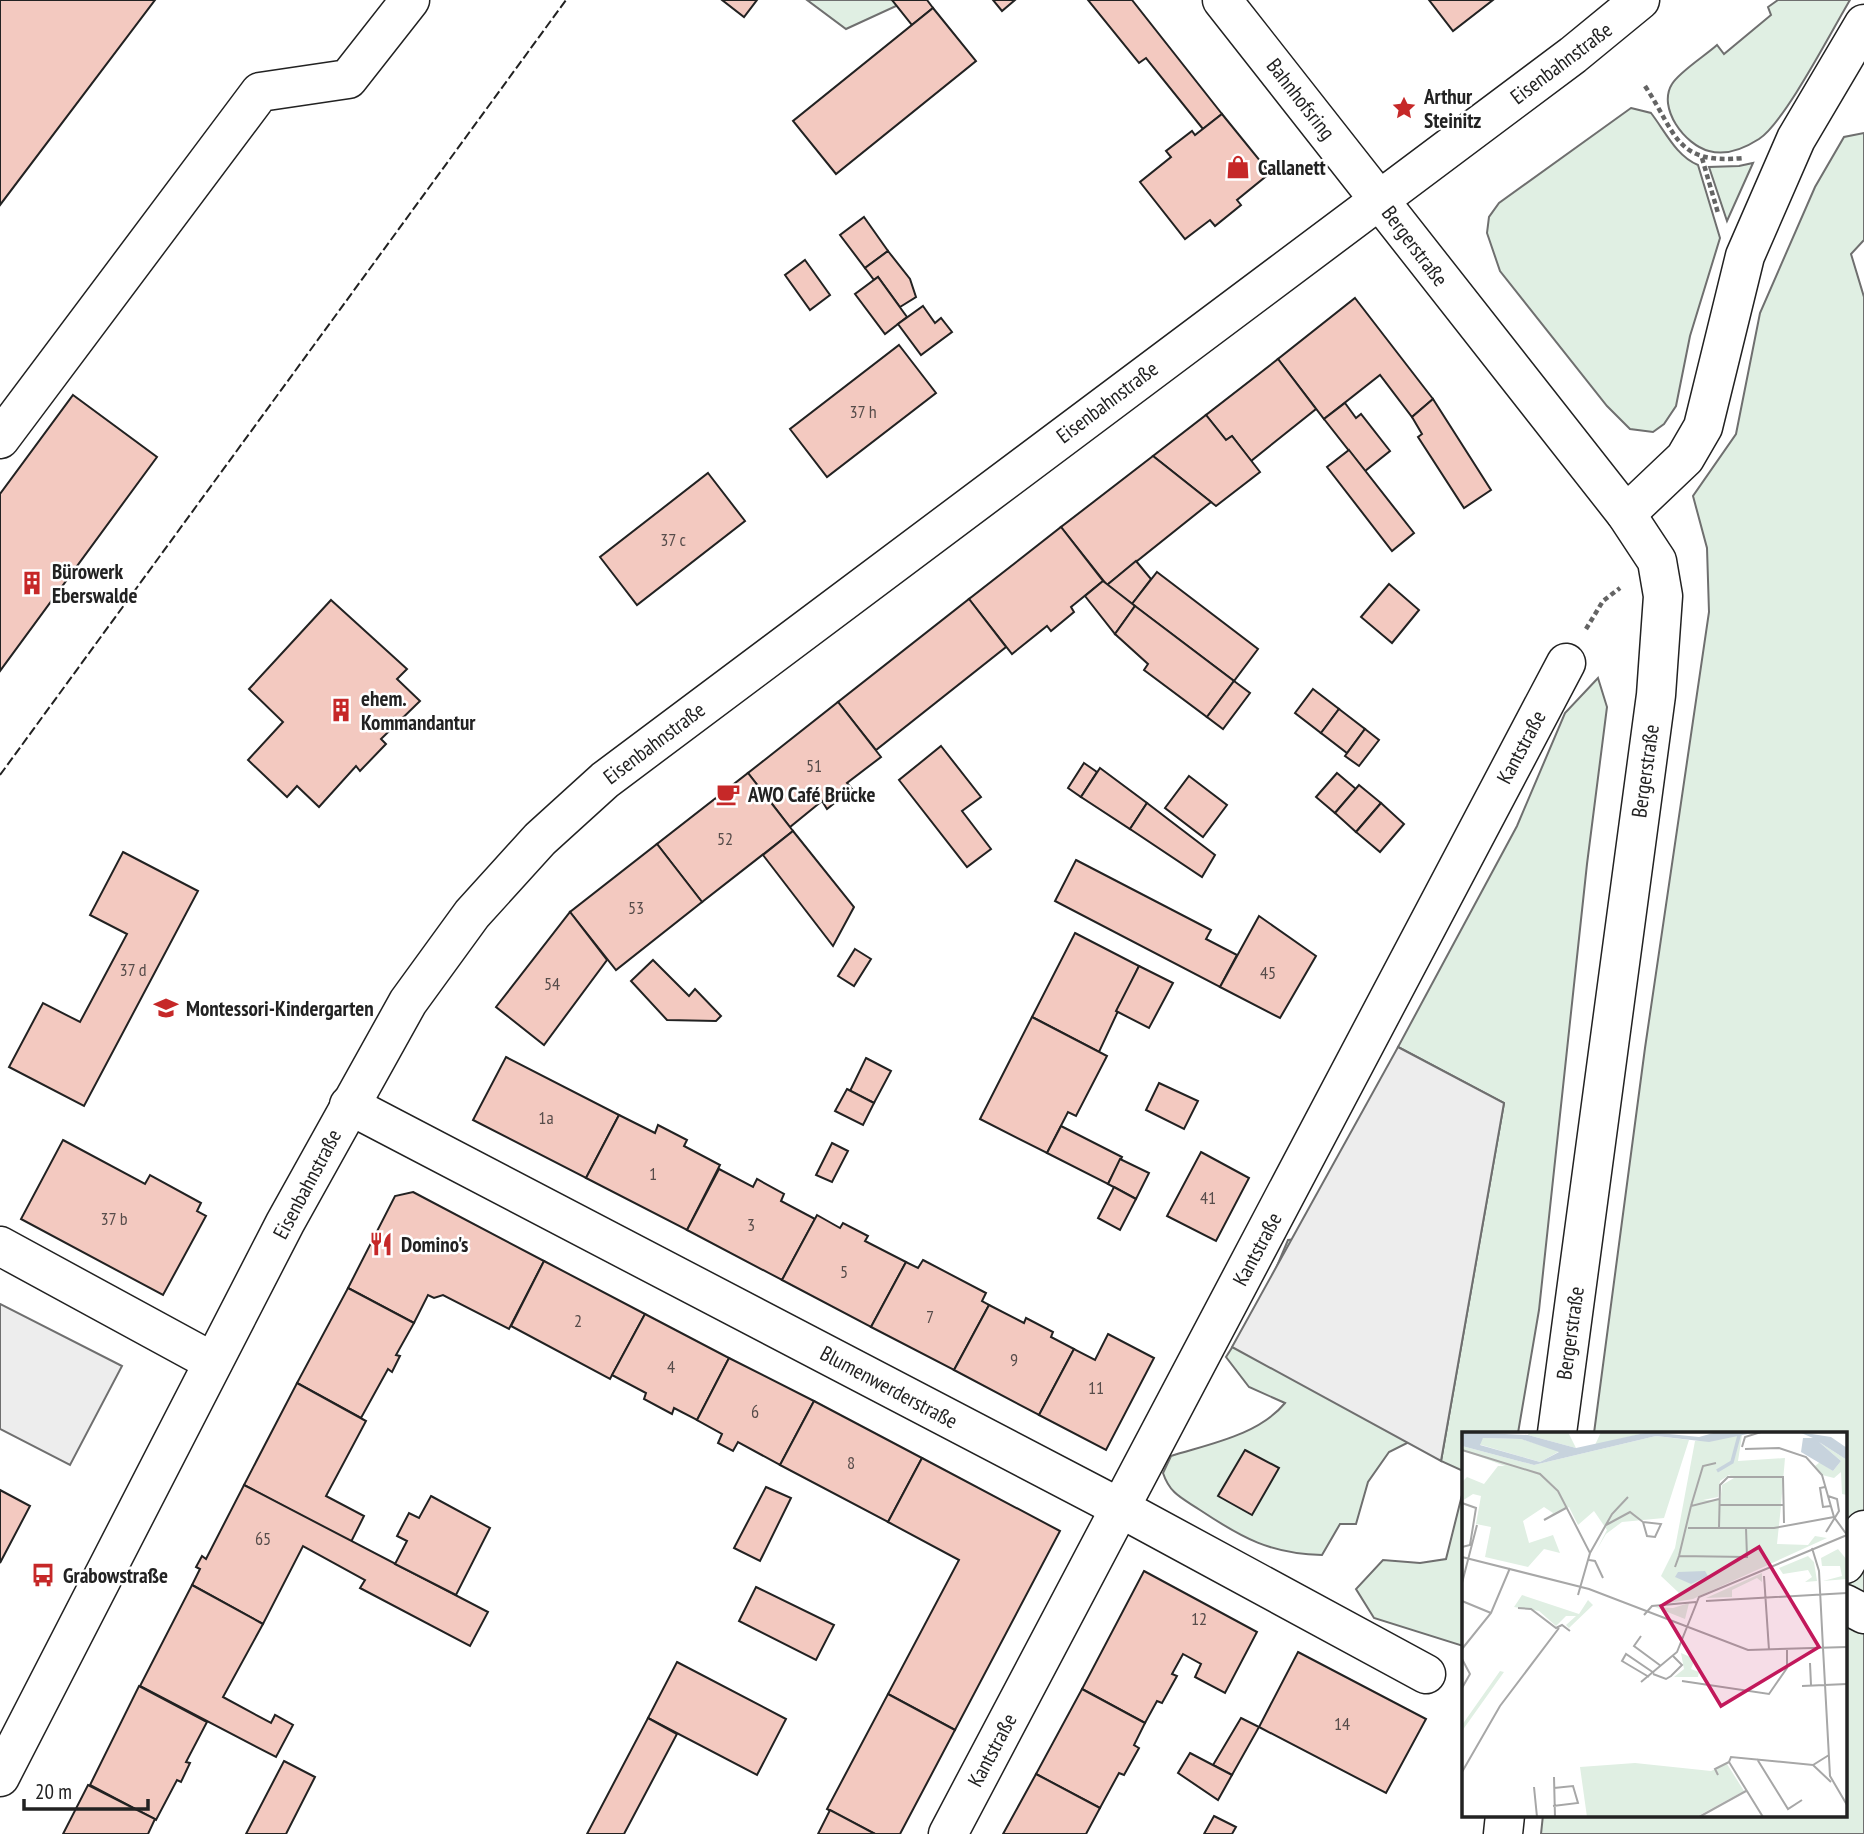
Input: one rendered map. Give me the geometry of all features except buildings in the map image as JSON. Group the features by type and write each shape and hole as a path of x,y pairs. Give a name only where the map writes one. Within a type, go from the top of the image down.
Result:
{"street":[{"path":"0,439 260,92 348,79 410,0"},
{"name":"Bahnhofsring","path":"1222,0 1379,199"},
{"name":"Eisenbahnstraße","path":"0,1777 213,1362 349,1105 408,1002 472,914 540,839 605,780 1573,55 1640,0"},
{"path":"1626,514 1685,458 1703,427 1745,256 1796,139 1864,24"},
{"name":"Bergerstraße","path":"1379,199 1626,514 1657,561 1663,596 1656,695 1557,1432"},
{"name":"Kantstraße","path":"948,1834 1566,663"},
{"name":"Blumenwerderstraße","path":"349,1105 1120,1508 1426,1674"},
{"path":"0,1246 213,1362"},
{"path":"1846,1562 1864,1530"},
{"path":"1846,1605 1864,1614"},
{"path":"1503,1834 1505,1816"}],"path":[{"path":"1645,86 1678,141 1693,153 1713,161 1747,157 1796,139"},
{"path":"1566,663 1603,601 1657,561"}],"green space":[{"path":"807,0 909,0 846,29"},
{"path":"1778,0 1850,0 1794,95 1770,129 1759,139 1735,150 1715,152 1700,147 1683,133 1671,114 1668,94 1672,84 1686,69 1717,45 1724,54 1771,15 1768,7"},
{"path":"1631,108 1651,113 1683,156 1698,165 1720,238 1690,336 1676,406 1664,424 1653,432 1630,429 1607,406 1500,271 1487,233 1489,217 1499,203"},
{"path":"1864,133 1864,240 1851,254 1864,297 1864,1834 1541,1834 1543,1816 1846,1816 1846,1432 1594,1432 1645,1048 1709,612 1707,548 1693,496 1736,434 1760,313 1815,187 1844,137"},
{"path":"1753,163 1727,221 1709,167"},
{"path":"1598,678 1607,707 1587,864 1539,1310 1518,1432 1462,1432 1462,1471 1441,1461 1504,1103 1398,1047 1517,826 1565,713"},
{"path":"1324,1236 1419,1437 1389,1452 1368,1482 1356,1524 1340,1524 1322,1555 1272,1548 1244,1536 1177,1495 1163,1473 1171,1456 1248,1431 1274,1414 1285,1403 1249,1387 1226,1357 1263,1299 1288,1240"},
{"path":"1462,1495 1462,1646 1374,1618 1356,1589 1383,1560 1420,1563 1446,1559"}],"shaded area":[{"path":"1398,1047 1504,1103 1441,1461 1232,1347"},
{"path":"0,1304 122,1366 70,1465 0,1429"}],"fence":[{"path":"0,775 566,0"}],"place":[{"name":"Arthur Steinitz","path":"1404,108"},
{"name":"Callanett","path":"1238,167"},
{"name":"Bürowerk Eberswalde","path":"32,583"},
{"name":"ehem. Kommandantur","path":"341,710"},
{"name":"AWO Café Brücke","path":"728,794"},
{"name":"Montessori-Kindergarten","path":"166,1008"},
{"name":"Domino's","path":"381,1244"},
{"name":"Grabowstraße","path":"43,1575"}]}
